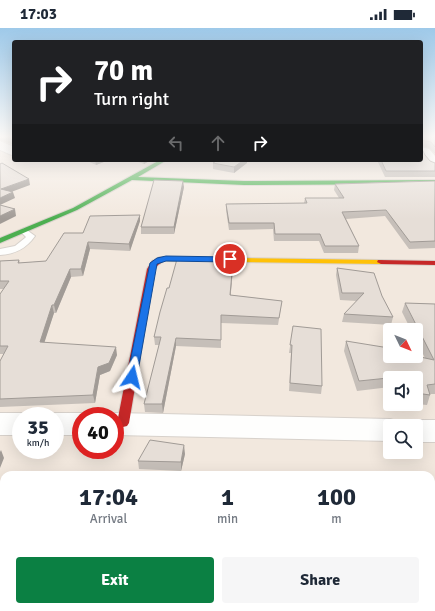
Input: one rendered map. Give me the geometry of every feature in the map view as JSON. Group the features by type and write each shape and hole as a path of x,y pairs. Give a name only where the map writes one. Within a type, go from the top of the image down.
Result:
{"street":[{"path":"0,241 75,209 156,164"},
{"path":"129,178 171,181 278,184 330,182 435,182"},
{"path":"123,407 151,269 154,263 160,260 166,258 435,263"},
{"path":"0,424 12,424"},
{"path":"124,424 383,430"},
{"path":"423,431 435,431"}],"lane":[{"path":"0,252 10,252 26,243 31,236 24,231"}],"shaded area":[{"path":"0,164 435,164 435,471 0,471"}],"building":[{"path":"0,164 4,164 29,179 1,189 13,192 0,198"},
{"path":"219,164 238,164 234,167"},
{"path":"383,164 435,164 435,171 386,171"},
{"path":"154,180 183,181 174,227 141,227"},
{"path":"435,181 435,241 410,242 386,210 342,212 359,246 325,246 320,234 275,234 274,223 229,223 226,204 307,203 305,198 344,198 335,184"},
{"path":"0,205 15,209 0,216"},
{"path":"140,215 129,244 88,242 81,269 70,269 54,305 52,305 40,342 116,347 109,363 98,367 93,395 0,399 0,361 8,346 0,346 0,294 9,281 0,281 0,261 19,260 18,263 46,261 64,233 83,233 90,216"},
{"path":"177,259 233,261 230,295 282,301 279,318 221,315 221,340 176,338 162,404 144,404 161,337 154,337 167,288 169,288"},
{"path":"337,268 374,273 382,296 393,317 344,314 364,293 342,293"},
{"path":"405,303 435,304 435,384 427,385 430,395 423,394 423,371 383,371 383,379 359,381 346,341 383,347 383,363 423,363 423,358 434,360 423,338 423,323 415,323"},
{"path":"293,326 321,329 322,386 290,383 292,345 290,345"},
{"path":"150,440 184,445 181,462 138,461"}],"traffic: fast":[{"path":"0,241 75,209 156,164"},
{"path":"129,178 244,183 435,182"}],"traffic: slow":[{"path":"163,259 381,262"}],"traffic: jam":[{"path":"124,418 151,269 155,263 163,259"},
{"path":"381,262 435,263"}],"route":[{"path":"132,377 151,269 154,263 166,258 230,259"}]}
